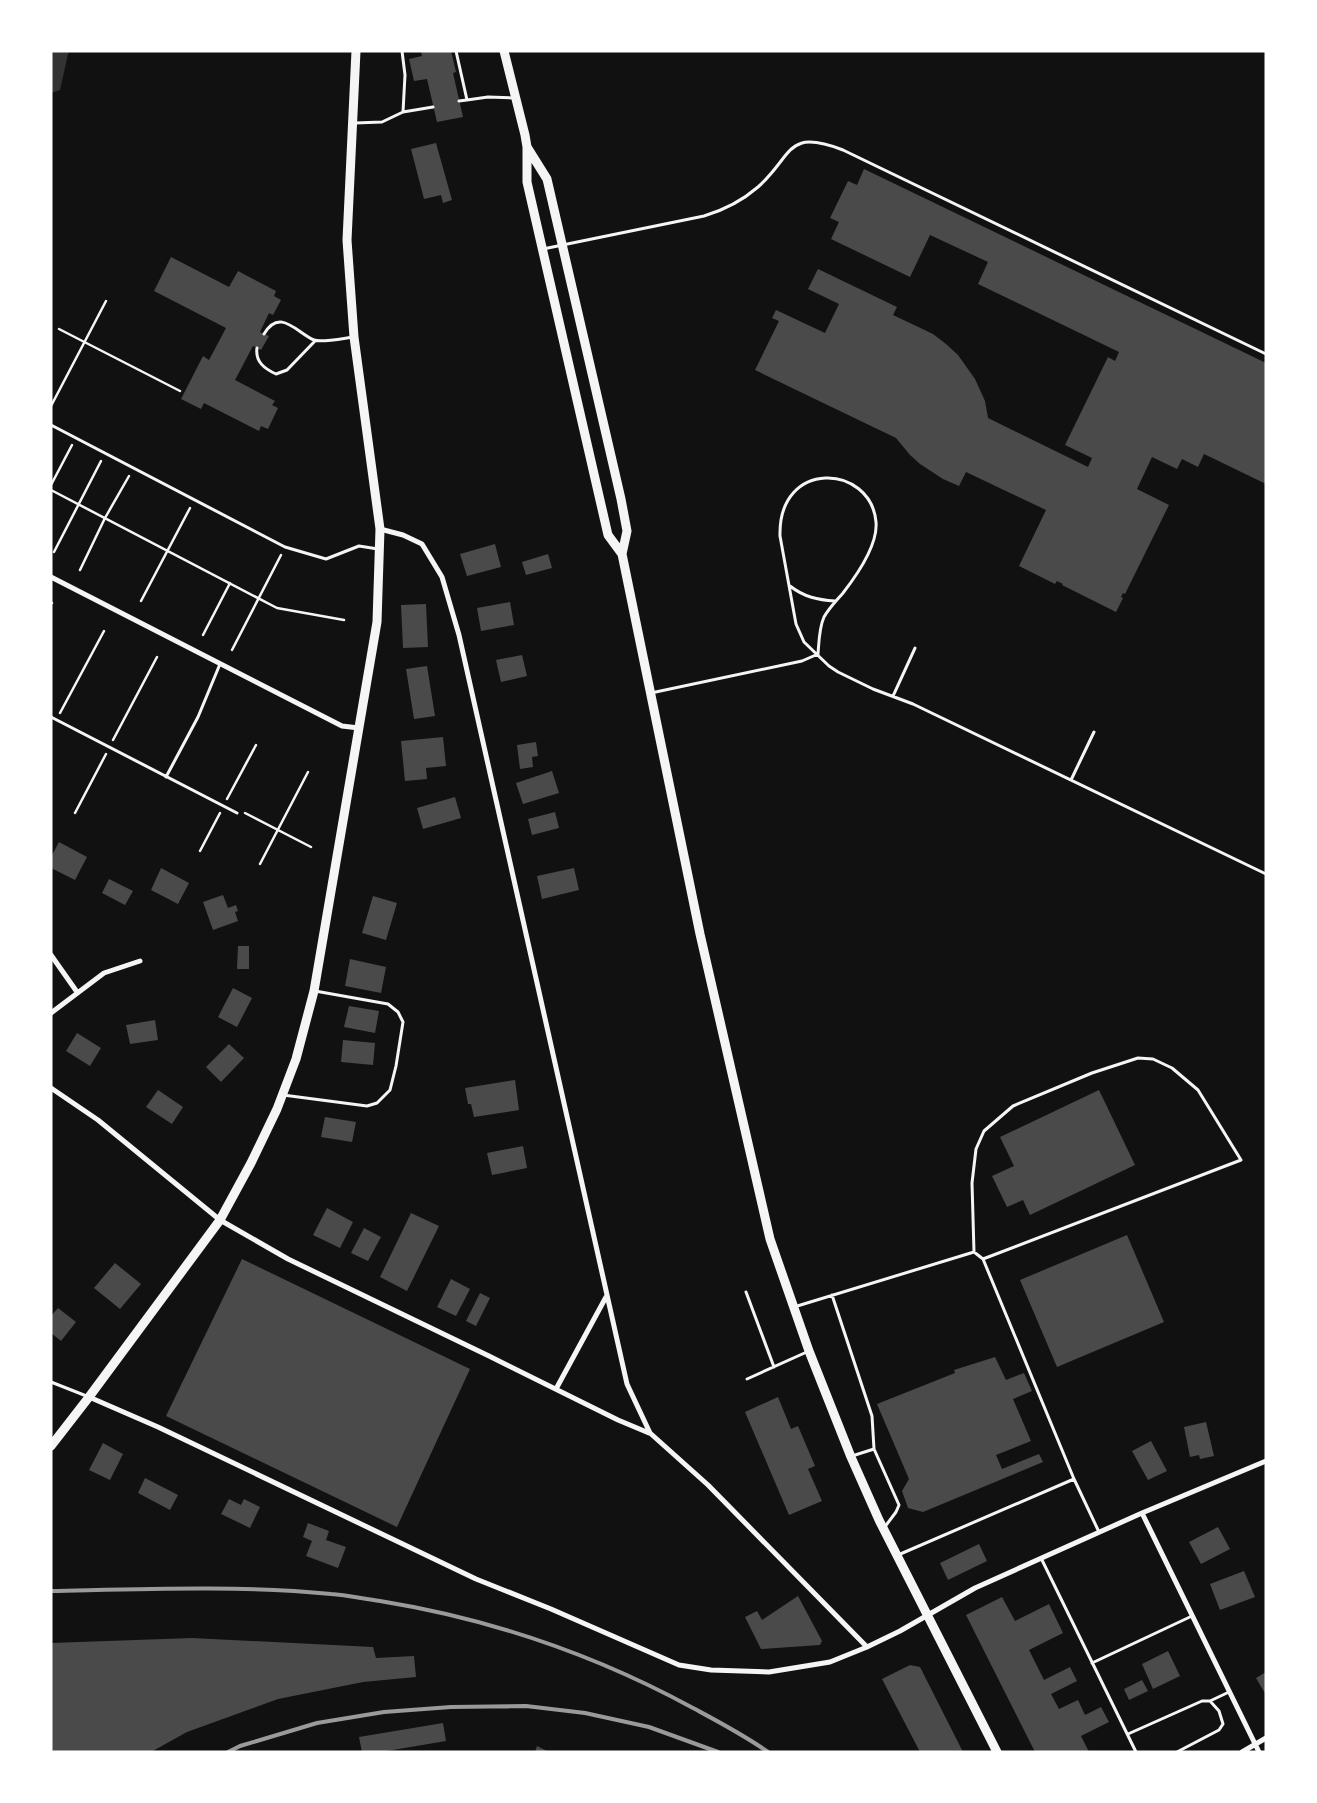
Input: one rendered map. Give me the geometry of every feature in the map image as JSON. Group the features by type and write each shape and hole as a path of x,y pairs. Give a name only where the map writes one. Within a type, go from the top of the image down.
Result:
{"main road":[{"path":"51,1446 220,1220 251,1164 282,1095 296,1059 314,991 377,622 380,529 354,337 347,240 356,51"},
{"path":"504,51 527,147 527,182 608,535 622,554 700,934 741,1120 770,1239 809,1351 851,1457 883,1528 997,1752"},
{"path":"527,147 548,178 628,531 622,554"}],"street":[{"path":"380,529 403,535 422,544 442,577 459,635 627,1384 650,1433"},
{"path":"51,577 342,726 359,728"},
{"path":"51,955 77,992"},
{"path":"51,1013 104,973 140,961"},
{"path":"51,1088 98,1120 220,1220 288,1259 556,1388 618,1420 650,1433 708,1485 844,1626 867,1647"},
{"path":"556,1388 606,1297"},
{"path":"89,1397 166,1431 476,1579 559,1612 679,1665 712,1670 769,1672 830,1662 900,1631 974,1588 1142,1513 1266,1462"},
{"path":"1142,1513 1259,1752"},
{"path":"1242,1752 1266,1738"}],"lane":[{"path":"402,51 405,75 403,112"},
{"path":"456,51 467,100"},
{"path":"459,101 488,97 516,98"},
{"path":"353,123 382,122 403,112 433,107"},
{"path":"543,249 721,211 758,188 793,147 808,142 818,142 852,155 1266,354"},
{"path":"264,334 274,323 287,322 315,341 354,337"},
{"path":"257,348 259,361 265,369 276,374 287,370 315,341"},
{"path":"51,425 285,547 326,559 359,546 380,550"},
{"path":"818,654 822,622 830,608 851,582 872,548 876,530 875,515 868,500 860,490 841,480 830,477 811,480 797,489 784,508 780,524 780,536 794,613 804,642 838,672 873,689 913,704 1266,874"},
{"path":"790,586 796,591 815,599 836,601"},
{"path":"893,696 915,648"},
{"path":"650,693 802,661 818,654"},
{"path":"166,777 198,717 220,664"},
{"path":"51,717 236,813"},
{"path":"1071,780 1094,732"},
{"path":"282,1095 367,1106 377,1103 390,1090 403,1022 398,1012 388,1004 314,991"},
{"path":"983,1260 1242,1160 1198,1090 1172,1068 1153,1059 1138,1058 1092,1073 1013,1106 984,1131 976,1149 972,1182 974,1252 983,1260 1074,1479 1099,1532"},
{"path":"794,1307 974,1252"},
{"path":"746,1292 774,1367"},
{"path":"832,1295 872,1416 874,1449 899,1505 896,1512 883,1528"},
{"path":"747,1379 809,1351"},
{"path":"51,1382 89,1397"},
{"path":"851,1457 874,1449"},
{"path":"898,1556 1074,1479"},
{"path":"1041,1558 1136,1752"},
{"path":"1092,1663 1192,1616"},
{"path":"1128,1734 1202,1701 1210,1701 1229,1692"},
{"path":"1177,1752 1219,1730 1224,1724 1219,1711 1210,1701"}],"path":[{"path":"51,406 106,301"},
{"path":"59,329 180,391"},
{"path":"51,485 76,437"},
{"path":"54,552 105,453"},
{"path":"80,570 105,518 133,468"},
{"path":"51,490 283,610 344,620"},
{"path":"142,601 194,500"},
{"path":"232,650 285,547"},
{"path":"203,635 230,583"},
{"path":"56,720 104,631"},
{"path":"75,813 156,657"},
{"path":"260,864 308,772"},
{"path":"236,813 245,812 311,847"}],"shaded area":[{"path":"51,51 70,51 60,90 51,93"}],"building":[{"path":"421,51 451,51 456,72 453,73 463,117 437,122 427,79 414,81 409,59 422,56"},
{"path":"436,143 452,200 443,203 441,195 424,199 411,149"},
{"path":"864,169 1266,363 1266,484 1204,454 1198,467 1182,459 1177,469 1152,457 1137,489 1169,505 1125,594 1123,593 1121,597 1123,598 1116,612 1057,581 1055,584 1019,566 1046,510 966,472 959,486 943,479 920,464 896,438 755,370 779,321 772,318 776,310 825,333 839,304 808,289 818,269 897,307 893,315 933,334 946,344 958,355 975,379 985,401 988,418 1088,467 1092,458 1065,445 1108,357 1115,361 1119,352 978,284 988,262 930,235 910,277 831,239 839,222 830,218 848,181 857,185"},
{"path":"171,257 229,287 238,271 276,291 274,296 281,300 273,315 269,313 260,332 269,336 261,350 253,346 235,380 275,401 272,405 278,408 268,429 261,426 259,431 204,403 201,409 181,399 203,356 209,360 226,328 154,291"},
{"path":"495,544 501,567 467,576 460,554"},
{"path":"548,554 552,568 526,575 522,562"},
{"path":"510,602 514,625 481,631 477,608"},
{"path":"426,604 428,647 403,648 401,605"},
{"path":"522,655 527,676 501,682 496,660"},
{"path":"427,666 435,716 414,719 406,669"},
{"path":"443,737 446,766 426,768 427,779 405,781 401,741"},
{"path":"536,742 538,756 532,757 533,767 520,769 517,745"},
{"path":"552,771 559,793 523,804 516,783"},
{"path":"455,797 461,818 423,829 417,808"},
{"path":"555,812 559,828 532,835 528,819"},
{"path":"59,842 87,857 75,880 51,868 51,857"},
{"path":"161,868 189,883 178,904 151,890"},
{"path":"574,868 579,890 542,899 537,876"},
{"path":"109,879 133,891 125,905 102,893"},
{"path":"223,895 228,908 236,905 238,911 235,912 238,921 213,930 203,902"},
{"path":"373,896 397,903 386,940 362,933"},
{"path":"238,946 249,946 249,969 237,969"},
{"path":"350,959 386,967 381,993 345,986"},
{"path":"233,988 252,998 237,1027 218,1017"},
{"path":"349,1006 379,1011 375,1033 344,1027"},
{"path":"155,1020 158,1040 130,1044 126,1025"},
{"path":"77,1033 101,1048 90,1066 66,1051"},
{"path":"343,1040 375,1043 373,1065 341,1062"},
{"path":"229,1044 244,1058 221,1082 206,1067"},
{"path":"515,1080 519,1110 474,1117 471,1104 468,1104 465,1088"},
{"path":"158,1090 183,1107 172,1124 146,1107"},
{"path":"1099,1090 1135,1165 1030,1215 1023,1200 1007,1207 992,1176 1014,1166 1000,1137"},
{"path":"325,1117 356,1122 352,1142 321,1137"},
{"path":"523,1146 527,1168 492,1175 487,1153"},
{"path":"327,1208 353,1222 340,1248 313,1235"},
{"path":"411,1213 439,1226 407,1291 380,1277"},
{"path":"364,1228 381,1237 368,1261 351,1253"},
{"path":"1127,1235 1164,1322 1057,1367 1020,1280"},
{"path":"242,1259 470,1369 397,1527 166,1416"},
{"path":"115,1263 141,1284 120,1309 94,1288"},
{"path":"451,1279 470,1289 456,1316 437,1307"},
{"path":"480,1293 490,1298 476,1326 466,1321"},
{"path":"58,1308 76,1322 61,1341 51,1333 51,1316"},
{"path":"995,1357 1006,1380 1024,1373 1032,1391 1013,1399 1031,1441 996,1455 1002,1469 1039,1454 1043,1462 923,1512 908,1508 902,1491 909,1479 877,1404 955,1373 954,1370"},
{"path":"778,1397 791,1429 798,1426 815,1466 808,1469 822,1501 789,1515 745,1412"},
{"path":"1206,1422 1214,1456 1200,1459 1199,1455 1190,1457 1184,1427"},
{"path":"1151,1441 1167,1471 1148,1480 1132,1451"},
{"path":"103,1443 123,1454 110,1480 89,1470"},
{"path":"145,1478 178,1495 170,1510 138,1493"},
{"path":"229,1499 241,1505 244,1499 260,1507 250,1528 221,1514"},
{"path":"308,1523 329,1531 326,1540 346,1547 338,1568 306,1556 312,1541 303,1537"},
{"path":"1218,1527 1230,1549 1201,1564 1189,1542"},
{"path":"979,1544 987,1561 948,1580 940,1563"},
{"path":"1244,1571 1255,1597 1220,1610 1210,1584"},
{"path":"798,1596 822,1641 820,1645 761,1649 745,1617 757,1611 762,1620"},
{"path":"1002,1597 1015,1621 1049,1604 1063,1633 1029,1650 1044,1680 1070,1667 1077,1681 1051,1694 1059,1709 1078,1700 1085,1715 1101,1707 1109,1722 1081,1736 1089,1752 1035,1752 966,1615"},
{"path":"192,1638 373,1647 376,1658 414,1656 416,1677 363,1682 278,1699 187,1732 151,1752 51,1752 51,1643"},
{"path":"1168,1651 1180,1676 1153,1689 1142,1664"},
{"path":"910,1665 920,1667 963,1752 920,1752 882,1679"},
{"path":"1266,1672 1266,1695 1256,1678"},
{"path":"1142,1680 1148,1691 1129,1700 1124,1689"},
{"path":"443,1723 446,1741 381,1752 362,1752 359,1737"},
{"path":"537,1746 549,1752 535,1752"}],"railway":[{"path":"51,1591 191,1588 296,1591 343,1595 380,1601 462,1618 541,1641 618,1671 693,1708 768,1752"},
{"path":"228,1752 240,1746 317,1723 384,1712 451,1707 526,1706 585,1713 649,1727 718,1752"}]}
